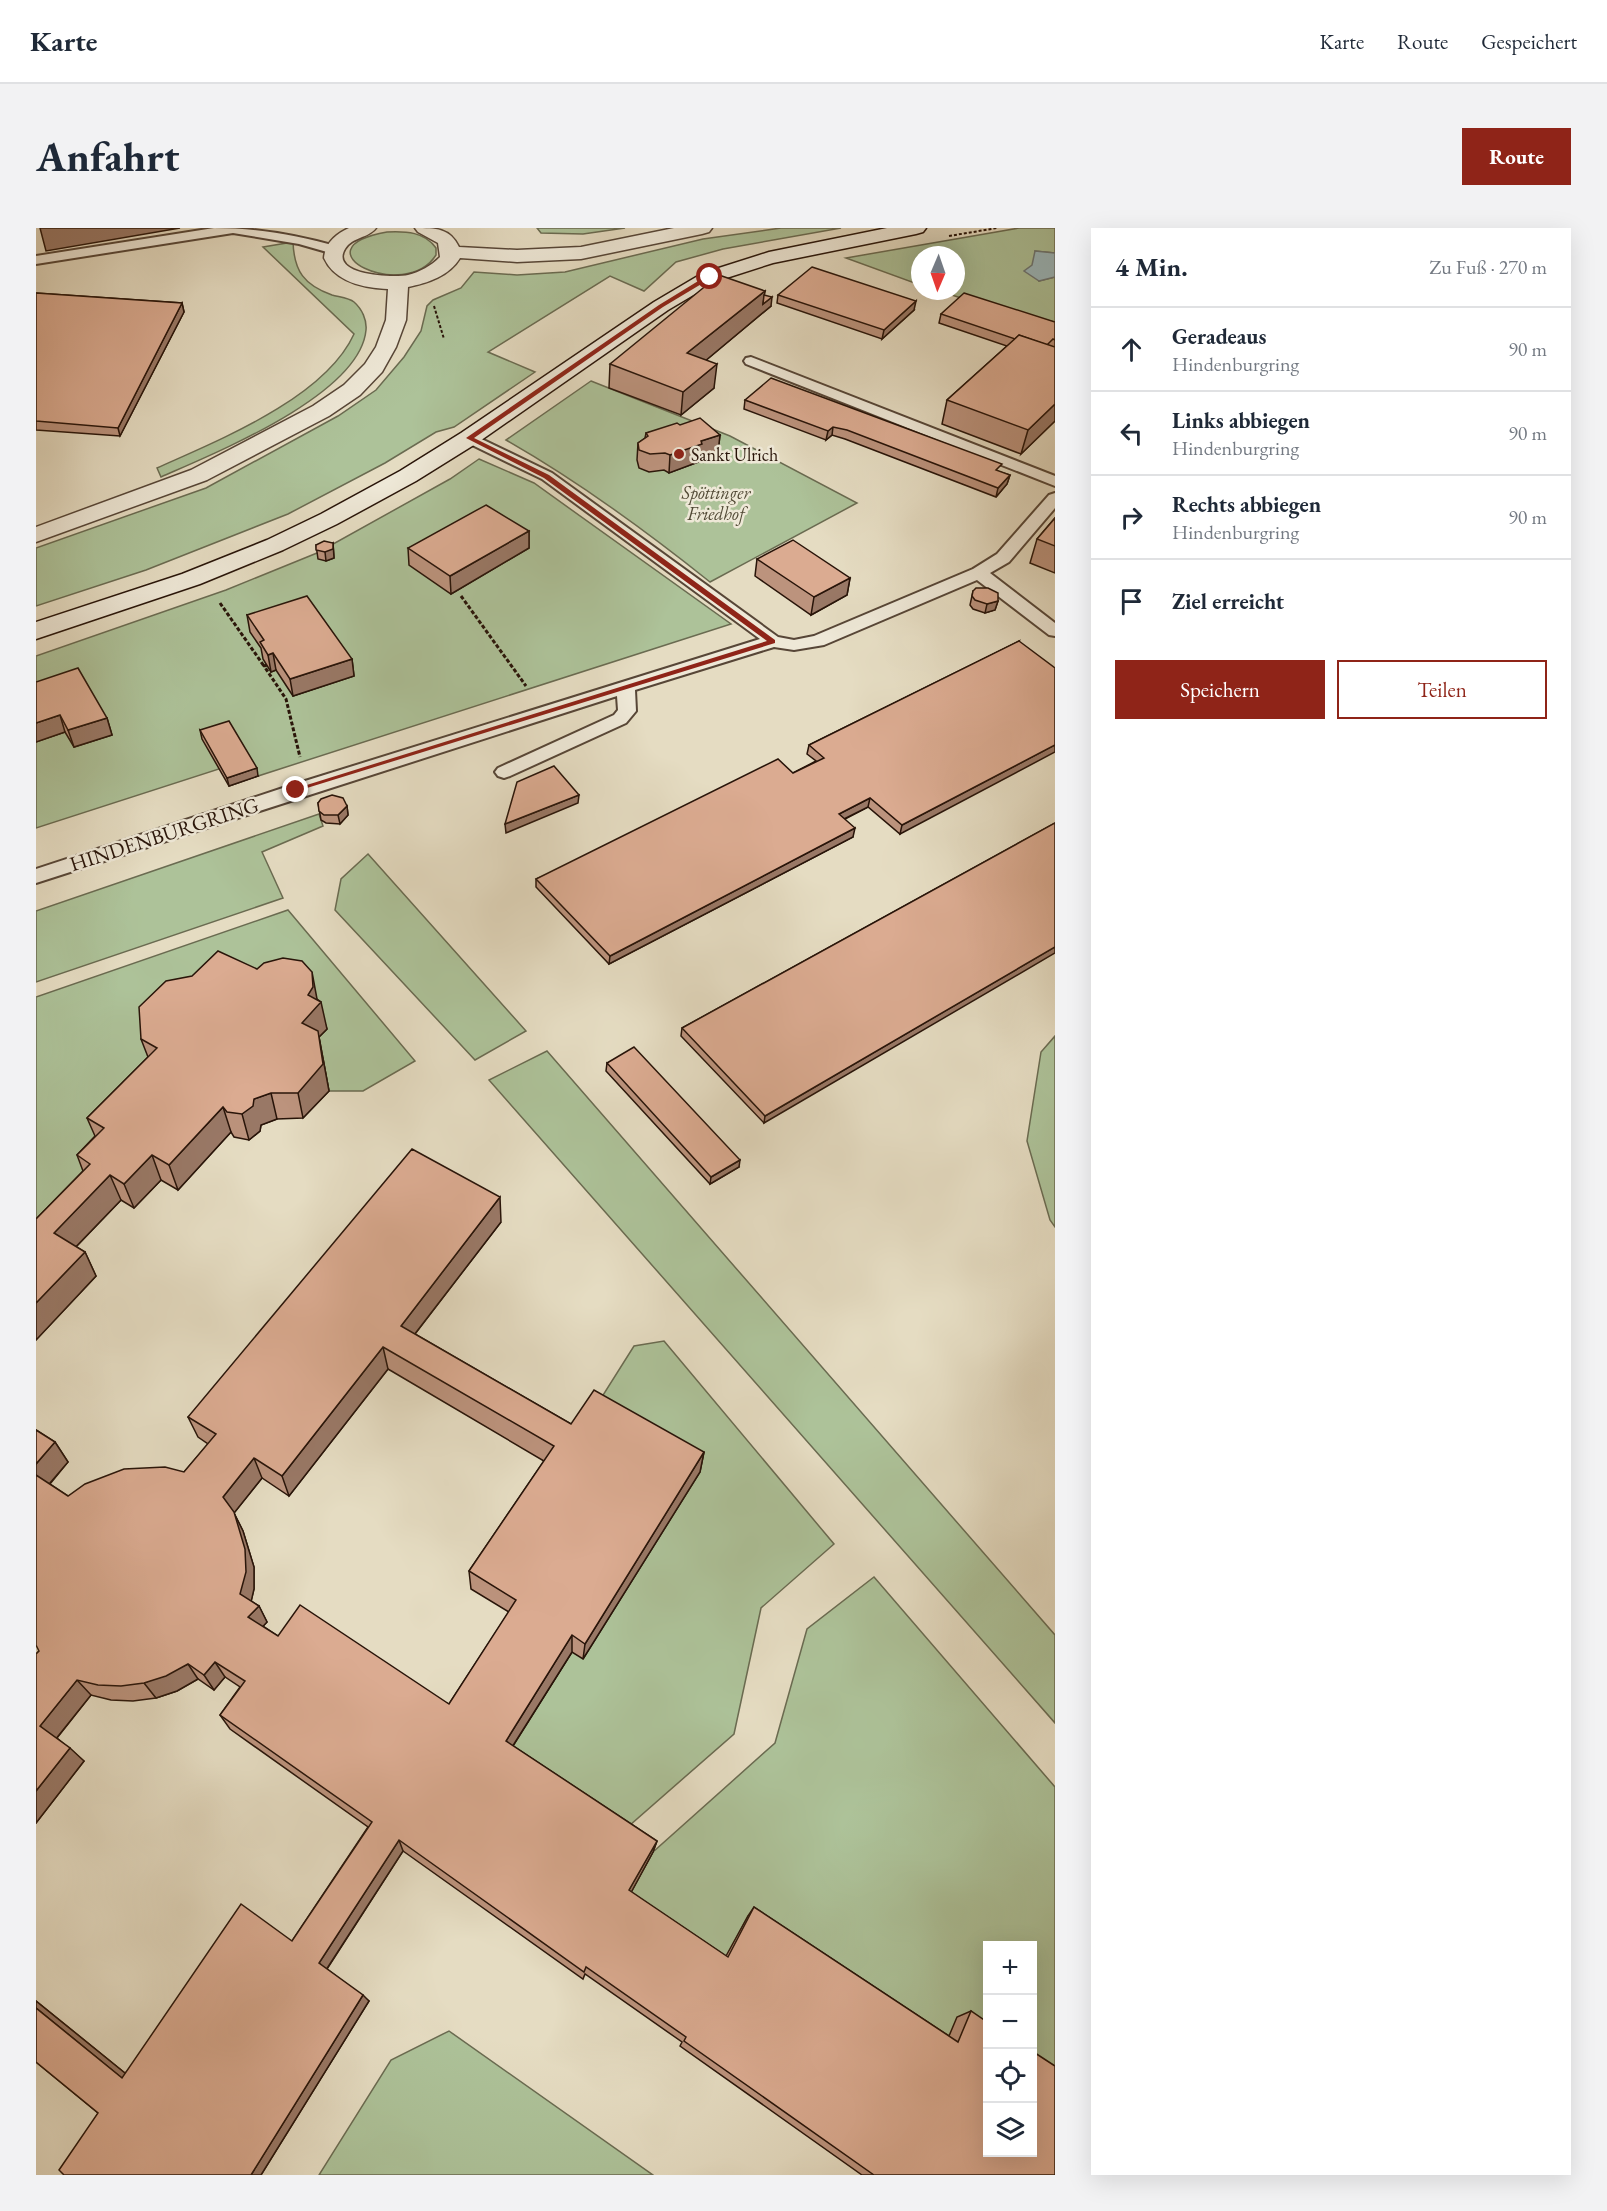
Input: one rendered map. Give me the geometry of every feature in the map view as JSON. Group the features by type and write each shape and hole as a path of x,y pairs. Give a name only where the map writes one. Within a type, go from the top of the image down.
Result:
{"street":[{"path":"358,229 339,243 334,250 334,258 338,265 355,277 398,282 436,272 450,259 452,252 446,239 430,228"},
{"path":"452,252 517,256 581,253 702,228"},
{"path":"36,631 191,579 275,545 329,519 408,476 469,438 661,306 710,277 769,258 916,228"},
{"path":"36,535 199,475 321,411 352,390 374,368 386,347 396,320 398,282"}],"lane":[{"path":"36,260 233,229 301,240 334,250"},
{"path":"751,361 1055,481"},
{"path":"469,438 547,476 773,641"},
{"name":"HINDENBURGRING","path":"36,876 308,787 773,641 794,645 818,641 979,573 1003,558 1055,498"},
{"path":"979,573 1055,631"},
{"path":"504,772 620,719 627,711 626,689"}],"path":[{"path":"433,305 444,339"},
{"path":"461,596 546,713"},
{"path":"218,600 266,666 286,699 308,787"}],"green space":[{"path":"537,228 625,228 583,234 541,233"},
{"path":"781,228 841,228 723,249 676,262 644,291 610,276 488,352 535,372 454,427 436,432 385,463 288,514 146,570 36,606 36,548 206,488 338,416 376,390 404,357 421,331 427,306 433,300 461,288 474,272 517,275 565,272 703,239"},
{"path":"1019,228 1055,228 1055,253 1035,251 1039,281 1055,277 1055,322 965,299 965,246 915,246"},
{"path":"387,232 408,232 421,236 436,248 436,255 421,269 402,274 382,274 365,268 353,260 351,250 361,240"},
{"path":"293,242 298,269 302,276 322,291 352,301 362,311 366,330 358,354 339,377 313,399 282,419 161,477 157,468 239,430 295,397 320,378 340,357 354,334 263,247"},
{"path":"911,247 911,282 846,258"},
{"name":"Spöttinger Friedhof","path":"591,381 730,436 857,503 710,582 611,507 506,440"},
{"path":"479,459 534,483 731,624 258,776 231,730 219,769 36,828 36,656 226,590 317,553 450,479"},
{"path":"319,814 323,826 262,852 283,898 36,982 36,911"},
{"path":"368,854 526,1031 475,1060 335,910 341,879"},
{"path":"288,910 415,1061 363,1091 329,1091 323,1058 308,1049 319,1007 317,999 151,1065 115,1153 36,1239 36,997"},
{"path":"1055,1036 1055,1227 1050,1220 1027,1141 1041,1052"},
{"path":"547,1051 1055,1635 1055,1723 489,1080"},
{"path":"664,1341 834,1544 761,1608 734,1734 622,1832 507,1755 572,1652 593,1411 634,1346"},
{"path":"874,1577 1055,1787 1055,2081 1037,2070 1037,1941 983,1941 983,2038 945,2047 748,1916 722,1965 627,1900 653,1852 775,1743 807,1629"},
{"path":"449,2031 653,2175 319,2175 391,2060"}],"water":[{"path":"1035,251 1055,253 1055,277 1039,281 1024,271 1032,265"}],"building":[{"path":"812,267 916,301 884,330 778,295"},
{"path":"719,275 765,291 687,353 717,364 683,392 610,364"},
{"path":"36,293 182,303 118,428 36,421"},
{"path":"965,293 1055,322 1055,340 1053,339 1047,345 1019,335 1015,339 941,314 956,300 965,300"},
{"path":"764,295 772,297 763,304"},
{"path":"1019,335 1055,347 1055,404 1028,430 947,400"},
{"path":"771,378 1002,464 996,470 1010,475 998,488 847,430 833,427 828,431 745,400"},
{"path":"700,418 720,435 670,455 650,454 639,450 638,443 648,436 646,433"},
{"path":"486,505 529,531 450,576 408,548"},
{"path":"1055,518 1055,546 1037,539"},
{"path":"793,540 850,578 814,597 757,559"},
{"path":"324,541 333,543 333,549 325,552 316,550 316,545"},
{"path":"976,588 988,588 998,593 998,601 987,604 975,600 972,596"},
{"path":"307,596 352,659 290,679 273,653 268,655 260,642 264,640 247,615"},
{"path":"1019,641 1055,668 1055,745 902,825 870,798 839,814 855,828 610,956 536,879 778,759 793,773 824,758 809,745"},
{"path":"78,668 107,718 68,730 60,715 36,723 36,682"},
{"path":"229,721 257,768 227,778 200,730"},
{"path":"554,766 579,795 505,824 517,782"},
{"path":"332,795 343,798 347,806 338,815 324,815 319,811 318,803 321,799"},
{"path":"1055,823 1055,947 765,1116 682,1028"},
{"path":"218,951 257,969 264,963 283,958 302,961 312,972 313,987 308,995 321,1002 302,1023 318,1031 323,1064 298,1093 271,1093 254,1099 253,1106 242,1114 227,1112 223,1107 169,1165 152,1155 124,1184 110,1175 54,1233 85,1252 36,1303 36,1219 90,1164 77,1155 104,1128 87,1118 157,1048 141,1039 139,1007 166,981 192,976"},
{"path":"634,1047 740,1160 711,1177 607,1063"},
{"path":"412,1149 500,1197 401,1326 571,1424 594,1390 704,1452 585,1644 572,1635 506,1741 657,1841 629,1890 728,1957 754,1907 958,2042 971,2011 983,2019 983,2157 1037,2157 1037,2054 1055,2066 1055,2175 874,2175 684,2041 686,2037 586,1967 584,1972 399,1840 319,1963 363,1995 251,2175 64,2175 59,2170 98,2113 36,2062 36,2008 122,2078 241,1904 292,1941 372,1822 220,1715 245,1681 215,1662 204,1675 188,1664 166,1676 144,1683 121,1686 98,1685 77,1680 40,1726 70,1748 36,1791 36,1654 39,1651 36,1645 36,1475 68,1496 85,1484 124,1469 165,1467 184,1472 216,1434 188,1417","holes":["383,1347 554,1446 469,1571 516,1600 449,1704 300,1605 278,1636 248,1617 259,1606 240,1594 246,1572 245,1549 234,1512 223,1497 254,1458 282,1476"]},
{"path":"36,1430 55,1442 36,1464"}],"place":[{"name":"Sankt Ulrich","path":"679,454"}],"route":[{"path":"296,790 626,689 773,641 547,476 469,438 661,306 710,277"}]}
